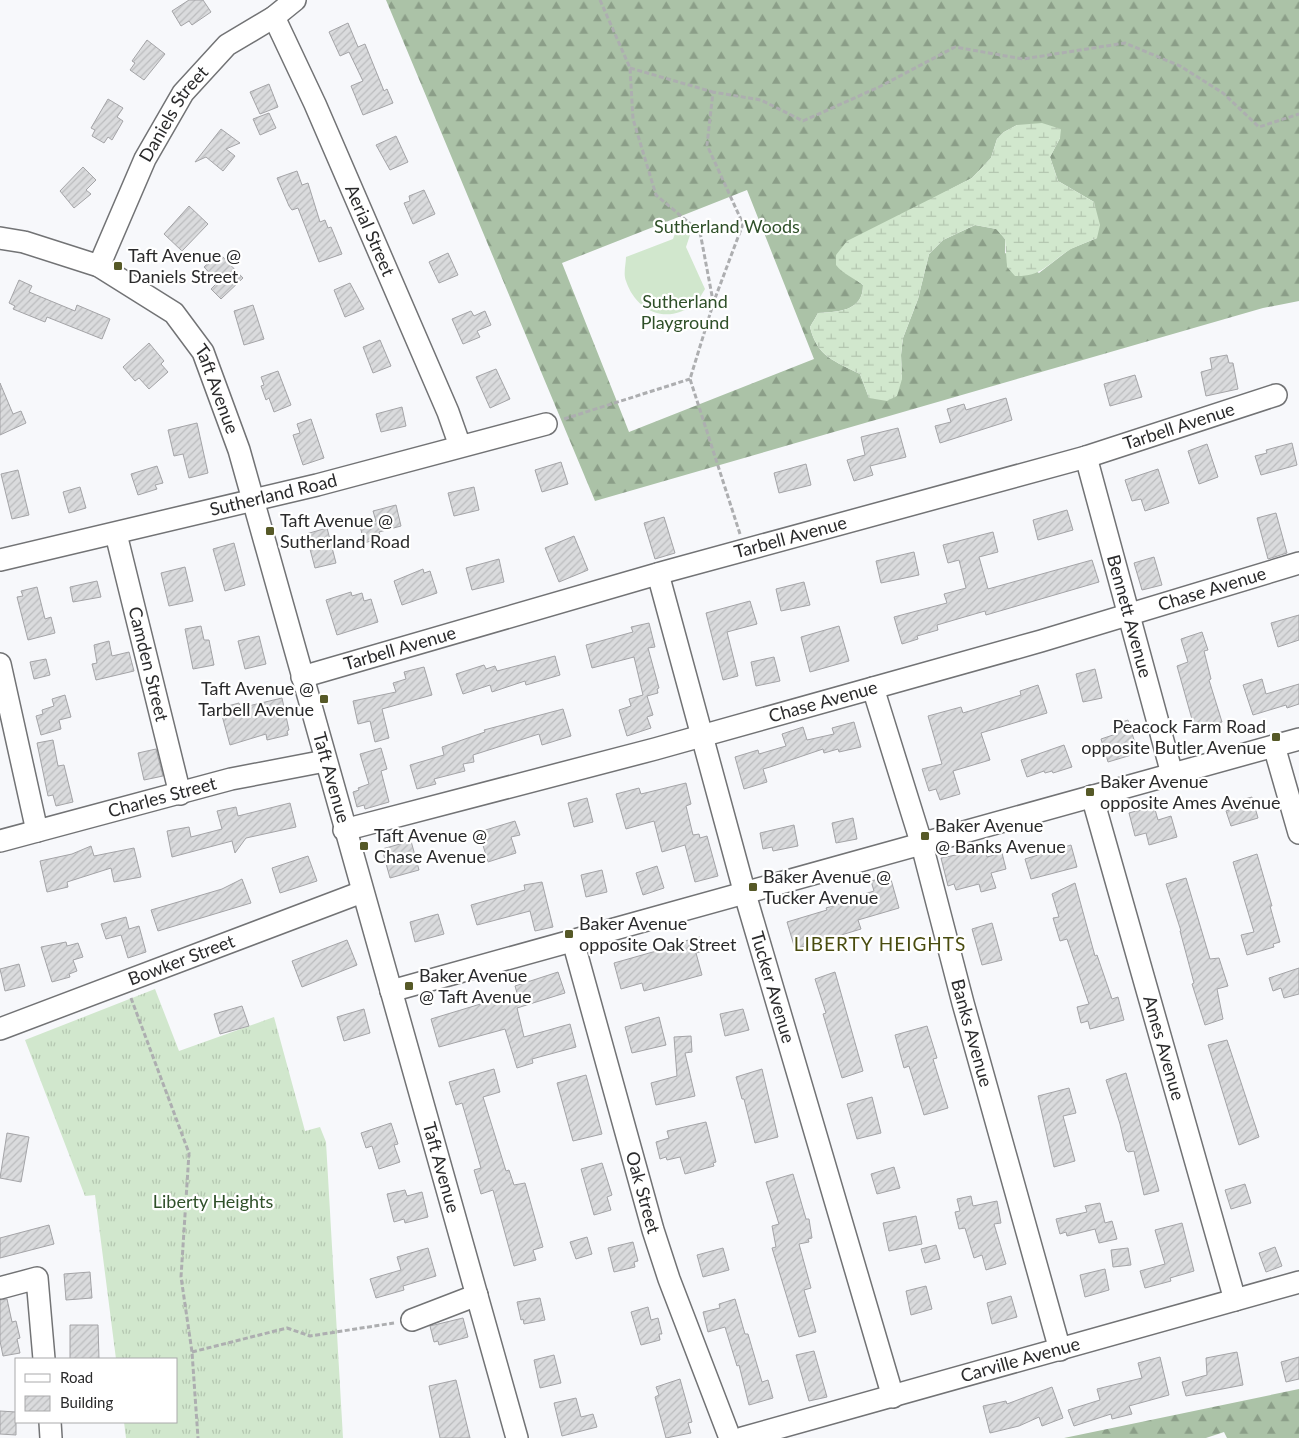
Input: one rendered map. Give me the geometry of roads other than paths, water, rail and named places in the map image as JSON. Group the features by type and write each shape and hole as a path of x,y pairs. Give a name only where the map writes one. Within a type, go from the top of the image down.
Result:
{"street":[{"name":"Daniels Street","path":"99,266 145,159 182,93 227,45 274,17 295,0"},
{"name":"Aerial Street","path":"274,17 316,104 448,412 460,446"},
{"name":"Taft Avenue","path":"0,238 24,242 99,266 174,313 204,352 239,450 344,830 517,1438"},
{"name":"Tarbell Avenue","path":"302,677 658,574 1086,457 1276,395"},
{"name":"Sutherland Road","path":"0,560 252,501 546,424"},
{"name":"Bennett Avenue","path":"1086,457 1172,774"},
{"name":"Camden Street","path":"116,534 180,794"},
{"name":"Chase Avenue","path":"344,830 700,736 873,688 1299,563"},
{"name":"Tucker Avenue","path":"658,574 700,736 745,894 893,1397"},
{"path":"0,664 37,831"},
{"name":"Banks Avenue","path":"873,688 922,845 963,1003 1060,1350"},
{"path":"391,991 1299,739"},
{"path":"1274,746 1299,833"},
{"name":"Charles Street","path":"0,841 231,780 325,761"},
{"name":"Ames Avenue","path":"1092,796 1235,1300"},
{"name":"Bowker Street","path":"0,1030 362,892"},
{"name":"Oak Street","path":"573,941 656,1238 669,1279 730,1438"},
{"path":"0,1288 37,1278 44,1358"},
{"name":"Carville Avenue","path":"742,1438 1299,1282"},
{"path":"412,1320 477,1295"},
{"path":"50,1423 51,1438"}],"place":[{"name":"Taft Avenue @ Daniels Street","path":"118,266"},
{"name":"Taft Avenue @ Sutherland Road","path":"270,531"},
{"name":"Taft Avenue @ Tarbell Avenue","path":"324,699"},
{"name":"Peacock Farm Road opposite Butler Avenue","path":"1276,737"},
{"name":"Baker Avenue opposite Ames Avenue","path":"1090,792"},
{"name":"Baker Avenue @ Banks Avenue","path":"925,836"},
{"name":"Taft Avenue @ Chase Avenue","path":"364,846"},
{"name":"Baker Avenue @ Tucker Avenue","path":"753,887"},
{"name":"Baker Avenue opposite Oak Street","path":"569,934"},
{"name":"Baker Avenue @ Taft Avenue","path":"409,986"}],"district":[{"name":"LIBERTY HEIGHTS","path":"880,944"}],"park label":[{"name":"Sutherland Woods","path":"727,227"},
{"name":"Sutherland Playground","path":"685,312"},
{"name":"Liberty Heights","path":"213,1202"}]}
